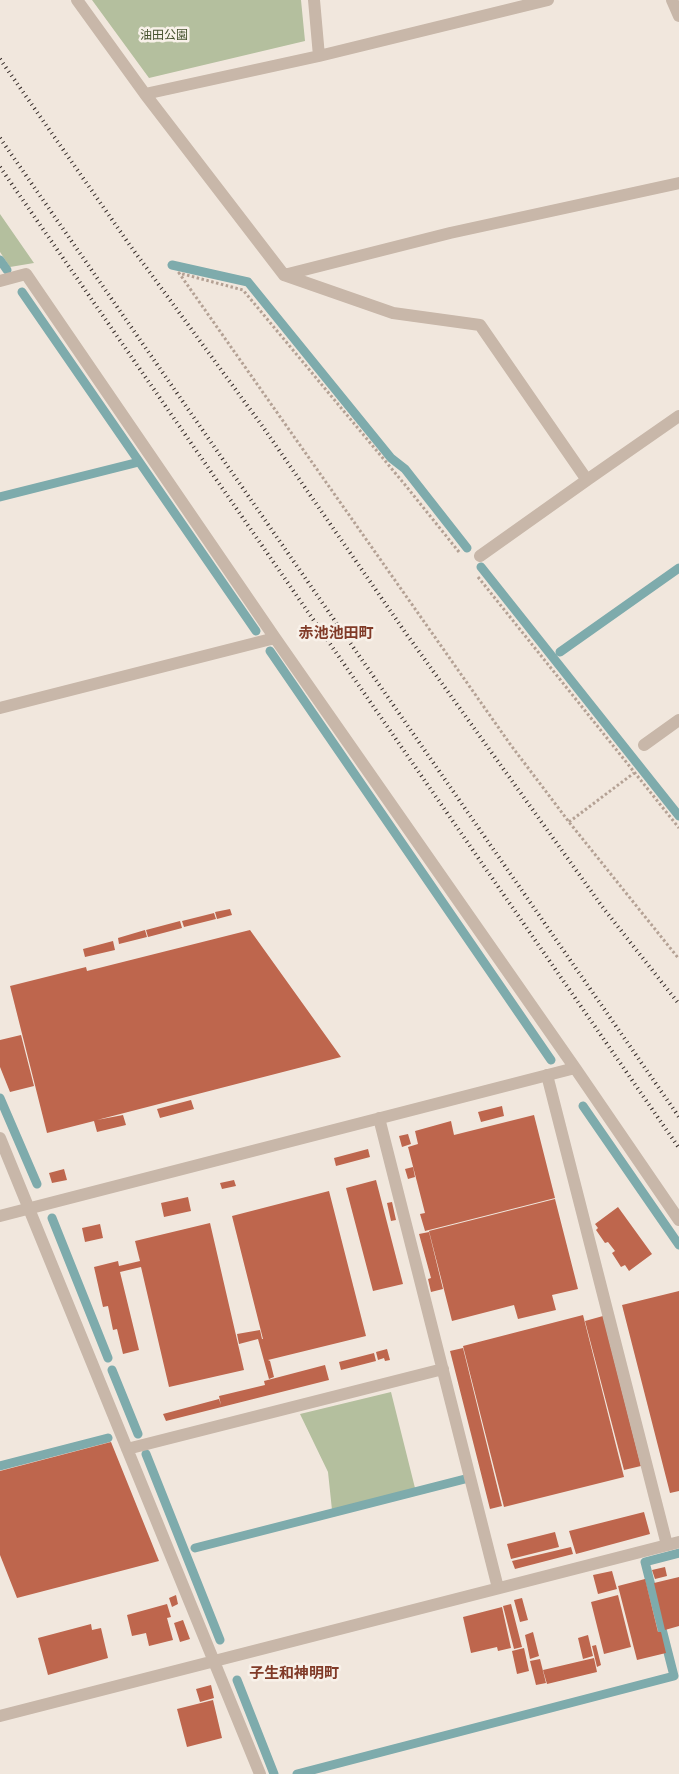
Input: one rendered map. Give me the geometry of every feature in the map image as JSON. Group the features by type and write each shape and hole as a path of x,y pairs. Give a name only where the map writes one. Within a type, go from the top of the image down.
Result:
{"street":[{"path":"77,0 144,94 284,275 393,313 480,325 587,480"},
{"path":"314,0 319,56"},
{"path":"144,94 319,56 548,0"},
{"path":"672,0 679,16"},
{"path":"284,275 450,233 679,183"},
{"path":"0,281 26,274 275,638 679,1220"},
{"path":"480,556 679,416"},
{"path":"0,708 275,638"},
{"path":"644,745 679,720"},
{"path":"0,1216 575,1068"},
{"path":"0,1716 673,1543 547,1075"},
{"path":"379,1118 498,1588"},
{"path":"0,1138 260,1774"},
{"path":"127,1449 443,1369"}],"path":[{"path":"462,556 243,290 179,273 470,689 568,822 679,958"},
{"path":"474,571 679,828"},
{"path":"568,822 634,773"}],"green space":[{"name":"油田公園","path":"92,0 301,0 305,41 149,78"},
{"path":"0,214 34,263 10,267 0,252"},
{"path":"391,1392 415,1488 332,1510 328,1472 300,1414"}],"building":[{"path":"230,909 232,915 217,919 215,912"},
{"path":"214,913 216,919 184,927 182,921"},
{"path":"180,921 182,928 148,937 146,930"},
{"path":"145,930 147,937 119,944 118,938"},
{"path":"250,930 341,1057 97,1120 123,1115 126,1125 97,1132 94,1121 47,1133 10,986 86,967 87,971"},
{"path":"113,941 115,950 85,957 83,949"},
{"path":"21,1035 34,1086 10,1092 0,1067 0,1040"},
{"path":"191,1100 194,1109 160,1118 157,1109"},
{"path":"502,1106 504,1116 481,1122 478,1112"},
{"path":"534,1115 555,1198 425,1231 420,1214 425,1213 408,1147 418,1144 415,1131 451,1121 454,1135"},
{"path":"408,1134 411,1144 402,1147 399,1136"},
{"path":"368,1149 370,1157 336,1166 334,1158"},
{"path":"413,1167 415,1177 408,1179 405,1169"},
{"path":"64,1169 67,1180 52,1183 49,1173"},
{"path":"234,1180 236,1186 222,1189 220,1183"},
{"path":"376,1180 403,1284 373,1291 346,1188"},
{"path":"329,1191 366,1336 268,1360 270,1361 274,1377 269,1379 258,1339 239,1344 237,1334 260,1330 263,1339 232,1216"},
{"path":"188,1197 191,1211 164,1217 161,1203"},
{"path":"555,1199 578,1289 552,1295 556,1310 518,1319 514,1305 452,1321 429,1231"},
{"path":"392,1202 396,1220 391,1221 387,1203"},
{"path":"618,1207 652,1254 629,1271 625,1265 621,1267 612,1253 615,1251 608,1242 605,1243 596,1230 598,1228 595,1224"},
{"path":"210,1223 244,1370 169,1387 141,1267 120,1272 139,1350 123,1354 117,1329 113,1330 108,1306 103,1307 94,1267 118,1261 119,1266 140,1261 135,1241"},
{"path":"100,1224 103,1238 85,1242 82,1228"},
{"path":"429,1232 443,1289 431,1292 428,1279 431,1278 419,1234"},
{"path":"679,1291 679,1491 670,1493 622,1305"},
{"path":"583,1315 624,1477 504,1507 463,1346"},
{"path":"603,1316 641,1466 624,1470 585,1321"},
{"path":"463,1348 502,1506 490,1509 450,1351"},
{"path":"387,1349 390,1360 385,1361 384,1358 378,1360 376,1352"},
{"path":"374,1353 376,1361 341,1370 339,1362"},
{"path":"325,1365 329,1380 166,1421 163,1414 219,1399 221,1405 219,1396 265,1385 264,1381"},
{"path":"111,1442 159,1561 17,1598 0,1555 0,1471"},
{"path":"644,1512 650,1534 576,1554 569,1531"},
{"path":"555,1532 559,1547 511,1559 507,1544"},
{"path":"571,1547 573,1554 515,1569 512,1561"},
{"path":"665,1567 667,1576 655,1579 652,1570"},
{"path":"612,1571 617,1589 598,1594 593,1575"},
{"path":"679,1577 679,1626 665,1630 654,1583"},
{"path":"645,1579 658,1632 661,1632 666,1653 637,1660 618,1586"},
{"path":"176,1595 178,1604 172,1607 169,1598"},
{"path":"618,1595 631,1647 604,1654 591,1602"},
{"path":"522,1598 528,1620 520,1622 514,1600"},
{"path":"167,1604 171,1617 167,1618 173,1640 149,1646 146,1633 132,1636 127,1615"},
{"path":"511,1604 522,1647 514,1649 503,1606"},
{"path":"502,1607 511,1648 498,1651 497,1647 471,1653 463,1617"},
{"path":"183,1620 190,1639 180,1642 174,1623"},
{"path":"91,1624 92,1630 101,1628 108,1658 48,1675 38,1638"},
{"path":"533,1632 539,1656 530,1659 525,1635"},
{"path":"588,1635 593,1656 583,1659 578,1638"},
{"path":"596,1645 601,1665 597,1667 592,1646"},
{"path":"524,1648 529,1671 517,1674 512,1651"},
{"path":"594,1658 597,1672 547,1684 543,1670"},
{"path":"540,1659 546,1683 536,1685 530,1661"},
{"path":"211,1685 214,1698 200,1702 196,1689"},
{"path":"213,1700 222,1738 187,1747 177,1709"}],"waterway":[{"path":"0,260 7,270"},
{"path":"172,265 248,282 391,458 405,469 467,548"},
{"path":"22,292 256,631"},
{"path":"0,497 139,462"},
{"path":"481,567 679,816"},
{"path":"560,652 679,568"},
{"path":"270,651 551,1060"},
{"path":"0,1098 37,1184"},
{"path":"583,1106 679,1245"},
{"path":"52,1218 108,1358"},
{"path":"112,1370 138,1434"},
{"path":"0,1466 108,1438"},
{"path":"146,1454 220,1640"},
{"path":"195,1548 465,1479"},
{"path":"297,1774 674,1676 645,1562 679,1553"},
{"path":"237,1680 274,1774"}],"railway":[{"path":"0,59 129,244 263,427 405,632 604,909 679,1004"},
{"path":"0,138 679,1117"},
{"path":"0,167 679,1148"}],"district":[{"name":"赤池池田町","path":"336,635"},
{"name":"子生和神明町","path":"294,1675"}]}
